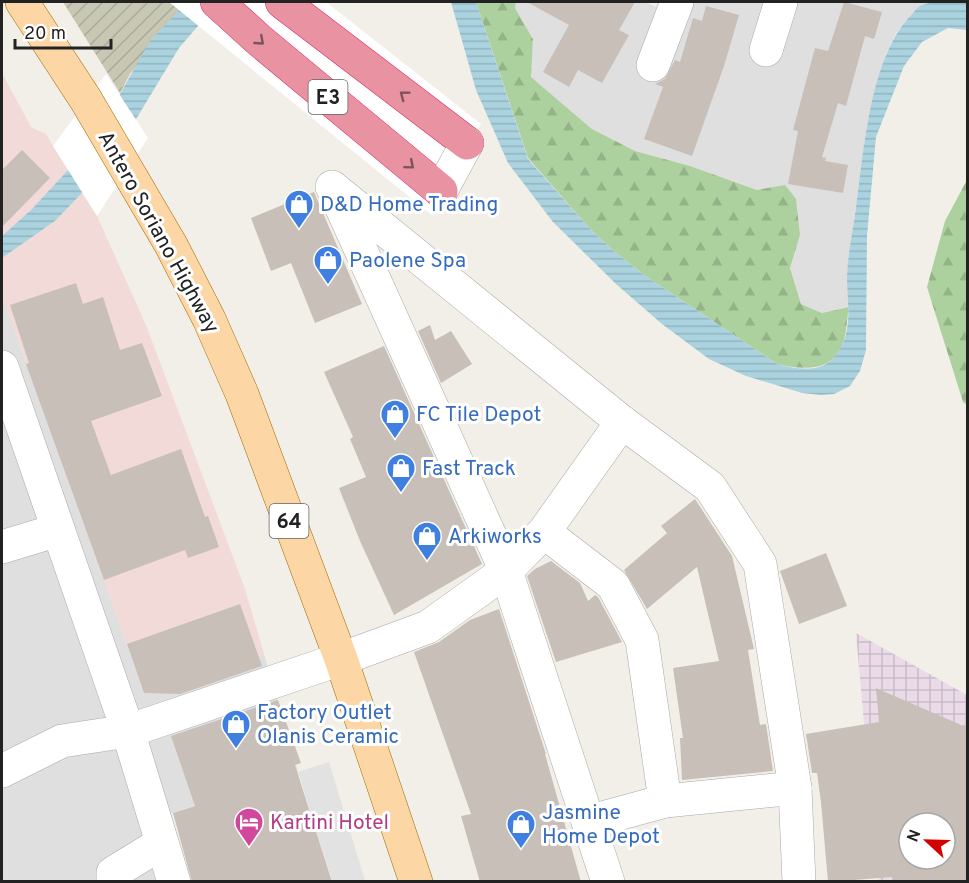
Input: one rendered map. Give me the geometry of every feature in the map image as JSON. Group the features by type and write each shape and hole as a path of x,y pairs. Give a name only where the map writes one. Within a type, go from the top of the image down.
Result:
{"highway":[{"name":"E3","path":"216,2 441,191"},
{"name":"E3","path":"282,2 467,143"}],"main road":[{"name":"Antero Soriano Highway","path":"22,2 86,100 171,245 209,319 242,394 341,659 416,882"}],"street":[{"path":"653,65 677,2"},
{"path":"766,50 780,2"},
{"path":"441,191 467,143"},
{"path":"608,882 506,571 332,187 622,422 710,487 760,564 795,788 799,882"},
{"path":"2,367 128,731 174,882"},
{"path":"2,771 62,741 128,731 428,627 506,571 544,532 622,422"},
{"path":"2,547 58,530"},
{"path":"544,532 613,585 642,640 665,801"},
{"path":"588,822 665,801 795,788"},
{"path":"112,882 113,873 162,843"}],"shaded area":[{"path":"63,2 187,2 130,74 120,93"},
{"path":"516,2 646,2 656,7 658,2 940,2 921,5 904,22 886,54 867,125 847,274 849,307 822,313 801,304 790,268 800,235 757,190 690,166 635,151 592,129 531,77 533,39 515,8"},
{"path":"2,73 31,127 46,134 68,170 31,210 2,236"},
{"path":"82,193 97,216 146,325 245,589 264,654 160,693 144,693 2,295 2,258 55,221"},
{"path":"2,295 144,693 264,654 298,772 166,815 187,881 2,881"},
{"path":"856,633 967,695 967,881 878,881"},
{"path":"329,762 365,881 332,881 298,772"}],"green space":[{"path":"476,2 516,2 515,8 533,39 531,77 592,129 635,151 690,166 757,190 785,185 796,199 800,235 790,268 801,304 822,313 849,307 844,340 833,359 826,364 807,368 777,364 644,275 591,230 528,158"},
{"path":"967,180 967,405 963,402 927,287 945,221"}],"water":[{"path":"950,1 967,2 967,30 948,28 922,42 904,66 876,137 867,236 866,350 860,371 850,386 834,394 821,395 802,393 746,376 709,359 662,324 616,284 553,222 508,163 476,90 451,2 476,2 528,159 591,230 644,275 777,364 816,368 824,365 836,355 845,337 848,317 847,276 866,132 878,79 887,54 898,32 919,6"},
{"path":"187,2 216,5 179,48 124,139 82,193 55,221 2,258 2,236 31,210 68,170 103,124 150,41"}],"pier":[{"path":"169,2 326,2 481,124 433,216"},
{"path":"106,74 148,138 97,216 53,146"}],"building":[{"path":"527,2 635,2 619,30 629,35 602,83 578,70 569,87 543,72 569,25"},
{"path":"844,2 882,12 874,39 865,36 846,106 838,103 822,157 826,158 825,161 848,165 843,193 788,184 798,131 793,130 815,48 828,51"},
{"path":"706,6 739,15 724,66 692,156 644,139 663,87 655,84 665,79 675,60 680,62 693,18 702,21"},
{"path":"22,150 50,178 2,227 2,170"},
{"path":"314,192 362,304 315,323 291,263 271,271 251,218"},
{"path":"76,283 83,304 103,297 120,350 142,343 162,396 91,421 111,475 181,449 205,517 208,516 219,547 188,558 185,550 104,580 26,364 29,363 10,305"},
{"path":"430,325 435,340 451,331 472,364 441,383 418,331"},
{"path":"384,346 482,564 394,615 339,488 366,477 350,439 353,437 324,372"},
{"path":"695,499 732,556 754,649 748,650 760,725 766,724 773,771 682,780 680,738 683,738 673,668 719,661 697,567 647,609 624,570 667,533 661,526"},
{"path":"826,553 847,606 799,624 780,571"},
{"path":"551,561 580,583 588,601 595,595 598,597 622,642 556,662 527,576"},
{"path":"240,604 262,666 180,694 144,693 127,644"},
{"path":"499,609 546,754 581,882 480,882 461,816 471,814 414,652 439,642 470,620"},
{"path":"876,688 968,728 968,882 893,882 892,877 828,882 817,773 812,773 806,734 879,722"},
{"path":"278,700 301,763 295,765 332,882 192,882 173,813 195,806 171,736"}],"place":[{"name":"D&D Home Trading","path":"299,230"},
{"name":"Paolene Spa","path":"328,286"},
{"name":"FC Tile Depot","path":"395,440"},
{"name":"Fast Track","path":"401,494"},
{"name":"Arkiworks","path":"427,562"},
{"name":"Factory Outlet Olanis Ceramic","path":"236,750"},
{"name":"Kartini Hotel","path":"249,848"},
{"name":"Jasmine Home Depot","path":"521,850"}]}
